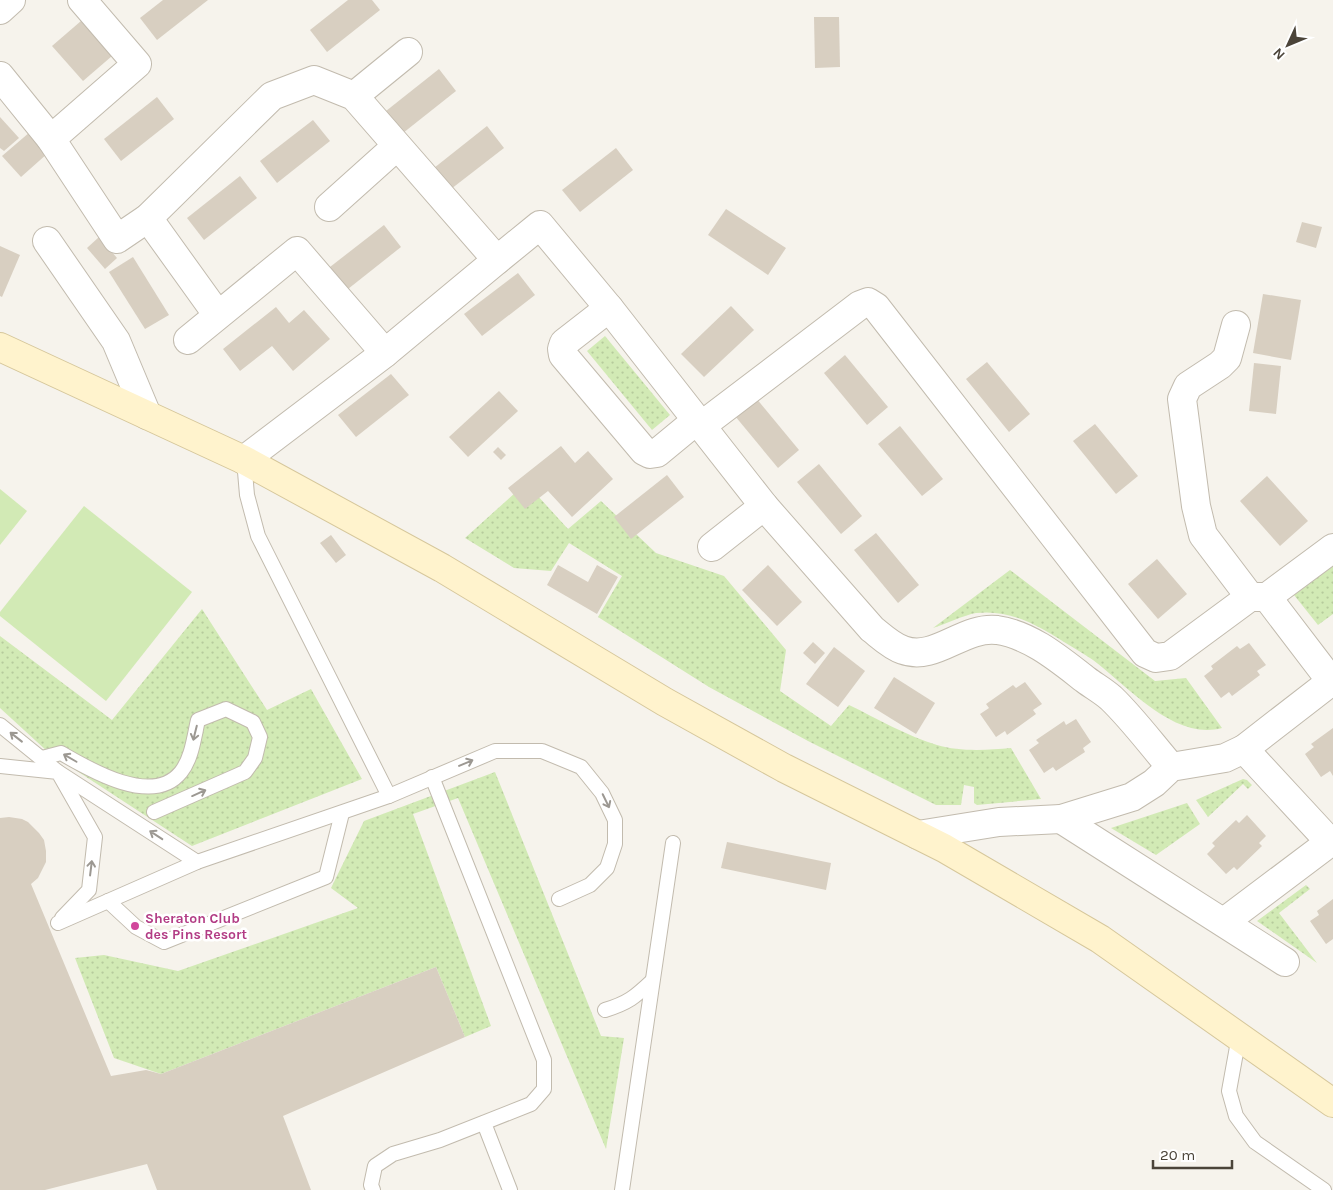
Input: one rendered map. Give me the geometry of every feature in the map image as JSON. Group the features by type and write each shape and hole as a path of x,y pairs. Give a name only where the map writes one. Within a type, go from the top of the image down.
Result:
{"main road":[{"path":"0,347 244,460 442,568 665,702 784,768 944,848 1100,938 1333,1102"}],"street":[{"path":"0,10 11,0"},
{"path":"51,139 137,64 82,0"},
{"path":"354,96 408,52"},
{"path":"0,76 51,139 117,239 148,218 272,96 314,80 354,96 497,260"},
{"path":"329,207 397,146"},
{"path":"148,218 218,314"},
{"path":"244,460 385,352 540,225 609,308 764,506 872,628 886,641 904,650 921,652 935,650 959,637 981,630 997,630 1019,636 1037,645 1111,698 1171,767"},
{"path":"46,242 116,341 147,415"},
{"path":"188,340 297,251 385,352"},
{"path":"609,308 564,343 562,349 563,356 644,451 650,454 656,453 699,423 860,305 868,302 876,307 1145,653 1156,658 1170,656 1333,548"},
{"path":"918,835 999,822 1061,819 1132,797 1154,784 1171,767 1225,758 1244,749 1332,681 1203,535 1196,506 1182,399 1188,386 1220,365 1227,358 1236,325"},
{"path":"712,547 764,506"},
{"path":"1224,922 1332,841 1244,749"},
{"path":"1061,819 1286,962"}],"lane":[{"path":"244,460 247,495 258,536 389,796"},
{"path":"42,758 61,753 103,776 142,787 165,784 181,772 189,756 198,720 226,709 252,722 260,737 255,758 245,772 154,812"},
{"path":"0,725 58,772 197,862"},
{"path":"58,772 95,837 88,890 58,923 197,862 389,796 495,751 542,751 581,767 602,793 615,820 615,844 607,868 590,885 559,899"},
{"path":"0,766 58,772"},
{"path":"372,1190 371,1185 375,1166 393,1154 440,1140 531,1104 544,1089 544,1060 432,777"},
{"path":"108,901 136,927 164,942 326,877 342,813"},
{"path":"622,1190 672,844"},
{"path":"605,1010 624,1004 652,981"},
{"path":"1239,1036 1229,1091 1236,1116 1255,1142 1324,1190"},
{"path":"484,1123 510,1190"}],"green space":[{"path":"605,336 670,415 652,430 587,351"},
{"path":"526,483 568,529 601,501 656,553 724,576 786,650 780,691 831,726 849,705 904,732 937,745 964,750 1011,748 1041,799 977,805 974,803 974,787 964,785 961,805 936,805 808,741 709,687 598,617 622,576 569,543 551,571 514,568 465,538"},
{"path":"0,489 27,511 0,545"},
{"path":"84,506 192,592 106,701 0,616 0,612"},
{"path":"1333,566 1333,614 1318,625 1294,595"},
{"path":"1010,570 1155,681 1186,678 1222,728 1204,730 1187,727 1170,719 1137,697 1093,660 1033,624 1012,616 988,612 976,613 933,628"},
{"path":"202,609 267,710 311,689 362,779 192,846 48,752 0,708 0,636 112,720"},
{"path":"495,772 601,1036 624,1038 606,1149 458,798 413,814 491,1026 465,1037 436,967 161,1074 114,1058 75,958 104,955 178,971 358,908 331,888 364,821"},
{"path":"1243,779 1252,785 1248,789 1243,784 1208,817 1196,800"},
{"path":"1187,803 1200,824 1156,855 1111,828"},
{"path":"1306,885 1310,889 1279,913 1317,963 1257,921"}],"building":[{"path":"163,0 208,0 157,40 140,18"},
{"path":"348,0 372,0 380,10 327,52 310,30"},
{"path":"814,17 839,17 840,67 815,68"},
{"path":"81,21 112,56 83,81 52,46"},
{"path":"439,69 456,91 403,133 386,111"},
{"path":"157,97 174,119 121,161 104,139"},
{"path":"0,117 19,138 4,151 0,148"},
{"path":"313,120 330,141 277,183 260,161"},
{"path":"487,126 504,148 451,189 434,168"},
{"path":"30,132 48,153 21,177 2,156"},
{"path":"616,148 633,170 580,212 562,190"},
{"path":"240,176 257,198 204,240 187,218"},
{"path":"726,209 786,248 768,275 708,235"},
{"path":"1302,222 1322,227 1316,248 1296,242"},
{"path":"384,225 401,247 348,289 330,267"},
{"path":"99,237 117,258 105,269 87,248"},
{"path":"0,246 20,255 2,297 0,296"},
{"path":"133,257 169,315 145,329 109,272"},
{"path":"518,273 535,295 482,336 464,314"},
{"path":"1263,294 1301,300 1291,360 1253,353"},
{"path":"731,306 754,330 704,377 681,354"},
{"path":"276,307 289,323 304,310 330,339 293,371 272,346 240,371 223,349"},
{"path":"845,355 888,407 867,425 824,373"},
{"path":"987,362 1030,414 1009,432 966,379"},
{"path":"1254,363 1281,366 1276,414 1249,411"},
{"path":"391,374 409,395 356,437 338,415"},
{"path":"499,391 518,411 468,457 449,437"},
{"path":"756,398 799,450 778,468 735,416"},
{"path":"1095,424 1138,476 1116,494 1073,441"},
{"path":"900,426 943,479 922,496 878,444"},
{"path":"561,446 575,463 588,451 613,479 572,517 548,491 525,509 508,488"},
{"path":"498,447 506,455 501,460 493,452"},
{"path":"819,464 862,516 841,534 797,482"},
{"path":"667,475 684,497 631,539 614,517"},
{"path":"1267,476 1308,521 1280,546 1240,501"},
{"path":"876,533 919,585 898,603 854,550"},
{"path":"331,535 346,555 336,563 320,543"},
{"path":"1157,559 1187,594 1158,619 1128,584"},
{"path":"558,565 588,582 597,565 618,577 597,614 547,585"},
{"path":"768,565 802,602 777,626 742,590"},
{"path":"813,642 825,653 815,664 803,653"},
{"path":"1249,643 1266,665 1257,671 1260,675 1232,696 1229,692 1221,698 1204,676 1213,669 1211,666 1237,646 1240,649"},
{"path":"834,647 865,671 838,707 806,684"},
{"path":"894,677 935,703 916,734 874,708"},
{"path":"1025,682 1042,704 1033,710 1036,714 1007,735 1005,731 996,737 980,714 989,708 986,704 1013,685 1016,688"},
{"path":"1076,719 1091,742 1083,748 1085,752 1056,771 1053,767 1044,773 1029,750 1039,743 1036,740 1064,721 1066,725"},
{"path":"1333,728 1333,776 1330,771 1321,777 1305,754 1314,747 1311,744"},
{"path":"1247,815 1266,836 1259,843 1262,846 1237,870 1234,867 1226,874 1207,854 1215,846 1212,843 1236,820 1239,823"},
{"path":"9,817 28,822 44,840 46,862 38,878 31,884 111,1076 146,1070 161,1074 436,967 465,1037 283,1116 311,1190 157,1190 147,1164 45,1190 0,1190 0,818"},
{"path":"727,842 831,863 826,890 721,868"},
{"path":"1333,899 1333,939 1326,944 1310,921 1319,915 1317,911"}],"place":[{"name":"Sheraton Club des Pins Resort","path":"135,926"}]}
